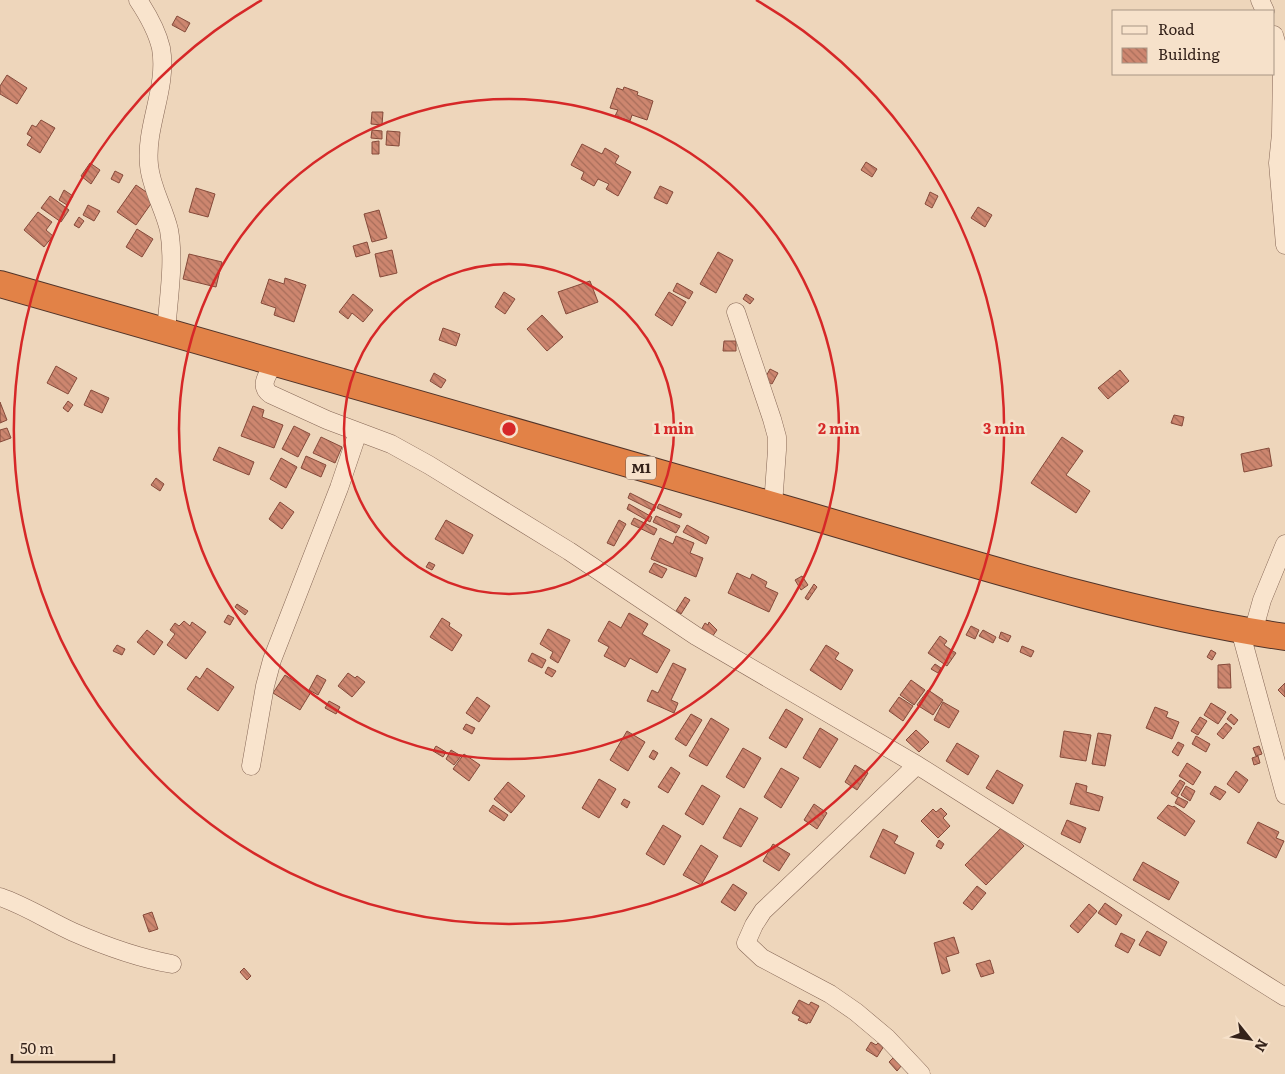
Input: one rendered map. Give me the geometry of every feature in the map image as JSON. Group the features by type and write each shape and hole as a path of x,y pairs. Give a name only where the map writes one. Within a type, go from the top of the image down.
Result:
{"highway":[{"name":"M1","path":"0,284 773,505 1022,579 1134,608 1285,637"}],"street":[{"path":"138,0 156,32 162,66 148,156 150,173 165,214 169,233 170,262 166,333"},
{"path":"1275,38 1282,63 1281,134 1278,163 1285,245"},
{"path":"736,312 777,437 773,505"},
{"path":"274,363 264,384 264,388 268,393 327,420 392,444 429,465 569,551 696,636 917,765 1285,997"},
{"path":"251,766 265,686 272,660 339,488 358,432"},
{"path":"1285,544 1247,631 1285,795"},
{"path":"917,765 763,911 746,943 762,958 830,994 856,1012 887,1038 921,1074"},
{"path":"0,897 38,913 73,932 114,948 147,960 172,964"}],"building":[{"path":"177,16 190,23 185,32 172,25"},
{"path":"7,75 27,88 17,104 0,94 0,86"},
{"path":"624,87 638,92 637,95 653,101 647,120 632,115 630,121 615,116 618,110 610,108 617,88 623,90"},
{"path":"372,112 383,112 382,125 371,124"},
{"path":"41,120 55,128 40,153 27,145 32,137 27,134 32,125 36,127"},
{"path":"372,130 382,131 382,139 371,138"},
{"path":"387,131 400,132 399,146 386,145"},
{"path":"379,141 379,154 372,154 372,142"},
{"path":"582,144 602,154 605,148 619,156 615,163 631,172 618,196 606,189 609,184 598,179 594,186 581,179 584,172 571,165"},
{"path":"866,162 877,169 872,177 861,170"},
{"path":"90,163 100,170 91,184 81,176"},
{"path":"115,171 123,175 119,183 111,179"},
{"path":"136,185 155,198 136,225 117,212"},
{"path":"660,186 673,192 667,204 654,198"},
{"path":"196,188 215,194 208,217 189,212"},
{"path":"64,190 73,196 67,205 59,200"},
{"path":"930,192 938,196 932,208 925,204"},
{"path":"50,196 69,210 61,222 41,208"},
{"path":"88,205 100,211 94,221 83,215"},
{"path":"978,207 992,215 985,227 971,218"},
{"path":"379,210 387,238 372,242 364,214"},
{"path":"38,212 52,222 46,230 53,236 44,247 24,230"},
{"path":"79,217 84,221 79,228 74,225"},
{"path":"137,229 153,239 142,257 126,247"},
{"path":"367,242 370,253 356,257 353,246"},
{"path":"392,250 397,273 380,277 375,254"},
{"path":"718,252 733,260 716,293 700,284"},
{"path":"189,254 222,262 216,287 183,279"},
{"path":"285,278 306,285 294,322 274,315 276,308 261,303 269,279 284,284"},
{"path":"590,281 598,302 566,314 558,292"},
{"path":"677,283 693,292 689,299 673,291"},
{"path":"504,292 515,299 505,314 495,307"},
{"path":"669,292 686,302 672,326 655,315"},
{"path":"353,294 373,310 363,322 352,313 348,319 339,312"},
{"path":"746,294 754,299 750,304 743,299"},
{"path":"542,315 563,337 547,351 527,329"},
{"path":"443,328 460,334 456,346 439,340"},
{"path":"724,341 736,341 736,351 723,351"},
{"path":"56,366 77,378 68,394 47,383"},
{"path":"770,369 778,373 772,384 764,380"},
{"path":"1120,370 1129,381 1108,399 1098,388"},
{"path":"434,373 446,380 441,388 430,381"},
{"path":"91,390 109,398 102,413 84,405"},
{"path":"68,401 73,405 68,412 63,408"},
{"path":"0,402 7,420 0,423"},
{"path":"253,406 264,410 262,417 283,425 274,448 241,436"},
{"path":"1174,415 1184,417 1182,426 1171,423"},
{"path":"294,426 310,434 298,457 282,449"},
{"path":"7,428 11,438 0,442 0,430"},
{"path":"321,437 342,447 335,463 313,453"},
{"path":"1062,437 1083,451 1066,475 1090,491 1076,513 1031,483"},
{"path":"219,447 254,462 249,475 213,460"},
{"path":"1269,448 1272,466 1244,472 1241,454"},
{"path":"306,456 326,465 321,477 301,468"},
{"path":"281,458 297,467 286,488 270,479"},
{"path":"156,478 164,484 160,491 151,485"},
{"path":"630,493 656,506 654,511 628,498"},
{"path":"280,502 294,512 282,529 269,519"},
{"path":"629,504 652,517 650,522 627,509"},
{"path":"659,504 682,514 680,518 657,508"},
{"path":"656,516 680,526 676,533 653,522"},
{"path":"634,518 657,529 654,535 631,524"},
{"path":"446,520 473,535 463,554 435,539"},
{"path":"619,520 626,524 614,546 607,543"},
{"path":"687,525 709,537 706,544 683,532"},
{"path":"676,536 694,543 690,553 703,558 696,577 651,559 660,538 673,544"},
{"path":"429,562 435,565 432,570 426,567"},
{"path":"654,563 667,569 662,578 649,572"},
{"path":"737,573 750,579 752,574 767,582 765,587 778,593 769,612 728,593"},
{"path":"802,576 808,585 801,590 795,580"},
{"path":"814,584 817,587 808,600 805,598"},
{"path":"685,597 690,600 681,614 676,611"},
{"path":"237,604 248,611 245,615 235,607"},
{"path":"629,613 648,624 642,634 670,650 657,673 630,658 625,667 604,656 609,647 598,641 609,621 621,628"},
{"path":"228,615 234,618 230,625 224,622"},
{"path":"442,618 450,623 449,626 462,635 452,651 430,637"},
{"path":"184,621 190,626 192,622 206,632 186,659 167,645 175,634 170,630 175,623 179,626"},
{"path":"709,622 717,630 712,637 701,630 705,623 708,625"},
{"path":"971,626 979,630 975,639 966,635"},
{"path":"548,629 570,640 558,663 550,658 553,652 540,644"},
{"path":"147,630 163,642 154,655 137,642"},
{"path":"983,630 996,637 993,643 979,636"},
{"path":"1001,632 1011,636 1008,642 999,638"},
{"path":"940,636 947,641 944,645 956,653 947,666 928,653"},
{"path":"117,645 125,649 122,655 113,651"},
{"path":"826,645 839,653 835,659 853,670 841,690 810,670"},
{"path":"1022,646 1034,651 1031,657 1020,652"},
{"path":"1211,650 1216,653 1212,660 1207,657"},
{"path":"532,653 546,660 542,668 528,661"},
{"path":"673,663 686,669 671,700 678,703 674,713 647,701 652,690 658,693"},
{"path":"935,664 941,668 938,673 931,669"},
{"path":"1230,664 1231,688 1218,688 1218,665"},
{"path":"548,667 556,671 552,677 545,673"},
{"path":"207,668 234,687 218,711 187,689 196,676 200,679"},
{"path":"348,673 355,678 357,676 365,682 352,697 338,686"},
{"path":"285,675 311,692 300,710 273,693"},
{"path":"317,675 326,680 318,695 309,690"},
{"path":"911,680 925,690 914,705 900,695"},
{"path":"1285,683 1285,697 1278,690"},
{"path":"928,690 943,700 933,715 917,705"},
{"path":"477,697 490,706 479,722 466,713"},
{"path":"899,697 913,706 903,721 889,711"},
{"path":"329,701 340,707 336,714 325,708"},
{"path":"943,702 959,711 949,728 934,720"},
{"path":"1211,703 1226,712 1218,724 1204,715"},
{"path":"1155,707 1168,712 1166,717 1179,722 1172,739 1146,728"},
{"path":"786,709 803,719 786,748 769,738"},
{"path":"691,714 702,720 686,746 675,739"},
{"path":"1231,714 1238,720 1234,725 1227,719"},
{"path":"1200,717 1207,721 1198,735 1191,731"},
{"path":"711,718 729,729 707,766 689,756"},
{"path":"1226,723 1232,728 1223,739 1217,734"},
{"path":"466,724 475,728 472,734 463,729"},
{"path":"820,728 838,739 820,768 803,758"},
{"path":"916,730 929,742 919,752 906,740"},
{"path":"627,731 645,742 628,771 610,760"},
{"path":"1064,731 1091,735 1086,761 1060,757"},
{"path":"1098,733 1111,735 1105,766 1092,764"},
{"path":"1196,736 1210,744 1206,752 1192,744"},
{"path":"1178,742 1184,745 1178,756 1172,752"},
{"path":"957,743 979,756 968,775 946,761"},
{"path":"436,746 446,752 443,757 433,751"},
{"path":"1259,746 1262,754 1256,756 1253,748"},
{"path":"743,748 761,758 744,788 726,777"},
{"path":"451,750 461,756 454,765 446,759"},
{"path":"653,750 658,753 654,760 649,757"},
{"path":"464,754 480,765 469,781 453,769"},
{"path":"1258,756 1260,763 1254,765 1252,758"},
{"path":"1187,763 1201,772 1193,785 1179,776"},
{"path":"855,765 868,773 857,790 845,782"},
{"path":"671,767 680,773 668,793 658,787"},
{"path":"781,768 799,778 781,808 764,797"},
{"path":"997,770 1023,785 1013,804 986,788"},
{"path":"1236,771 1248,780 1239,793 1227,784"},
{"path":"599,779 616,789 599,818 582,808"},
{"path":"1180,780 1185,783 1177,797 1171,793"},
{"path":"508,782 525,796 511,813 494,799"},
{"path":"1076,783 1087,786 1086,792 1103,797 1099,811 1070,804"},
{"path":"702,785 720,796 703,825 685,814"},
{"path":"1186,786 1195,791 1190,801 1181,795"},
{"path":"1215,786 1226,792 1220,800 1210,794"},
{"path":"1178,797 1188,802 1184,808 1175,803"},
{"path":"624,799 630,802 627,808 621,804"},
{"path":"814,804 827,813 817,829 804,820"},
{"path":"493,805 508,815 504,821 489,811"},
{"path":"1168,805 1174,806 1195,821 1185,836 1157,818"},
{"path":"740,808 758,818 741,847 723,838"},
{"path":"941,808 947,814 943,818 950,826 938,838 921,821 933,809 936,812"},
{"path":"1067,820 1086,828 1080,843 1061,834"},
{"path":"1258,822 1279,832 1276,838 1284,841 1276,858 1247,843"},
{"path":"663,825 681,836 664,865 646,854"},
{"path":"1004,825 1024,846 986,885 965,865"},
{"path":"883,829 898,836 894,843 914,853 905,874 870,857"},
{"path":"939,840 944,844 941,849 936,846"},
{"path":"773,844 790,854 779,871 763,861"},
{"path":"701,845 718,856 701,885 683,875"},
{"path":"1143,862 1179,882 1169,900 1133,880"},
{"path":"733,884 747,893 735,911 721,902"},
{"path":"977,886 986,893 972,910 963,903"},
{"path":"1105,903 1122,915 1116,925 1098,913"},
{"path":"1089,904 1097,911 1078,933 1070,926"},
{"path":"152,912 158,929 149,932 143,915"},
{"path":"1147,931 1167,942 1160,956 1139,945"},
{"path":"1121,933 1135,940 1128,953 1115,946"},
{"path":"954,937 959,953 946,957 950,971 942,974 934,943"},
{"path":"990,960 994,973 981,977 976,964"},
{"path":"244,968 251,976 247,980 240,972"},
{"path":"799,1000 809,1005 811,1002 819,1006 810,1023 808,1022 807,1024 798,1020 800,1017 792,1013"},
{"path":"871,1042 884,1046 877,1057 866,1050"},
{"path":"894,1057 902,1065 897,1071 889,1062"}]}
